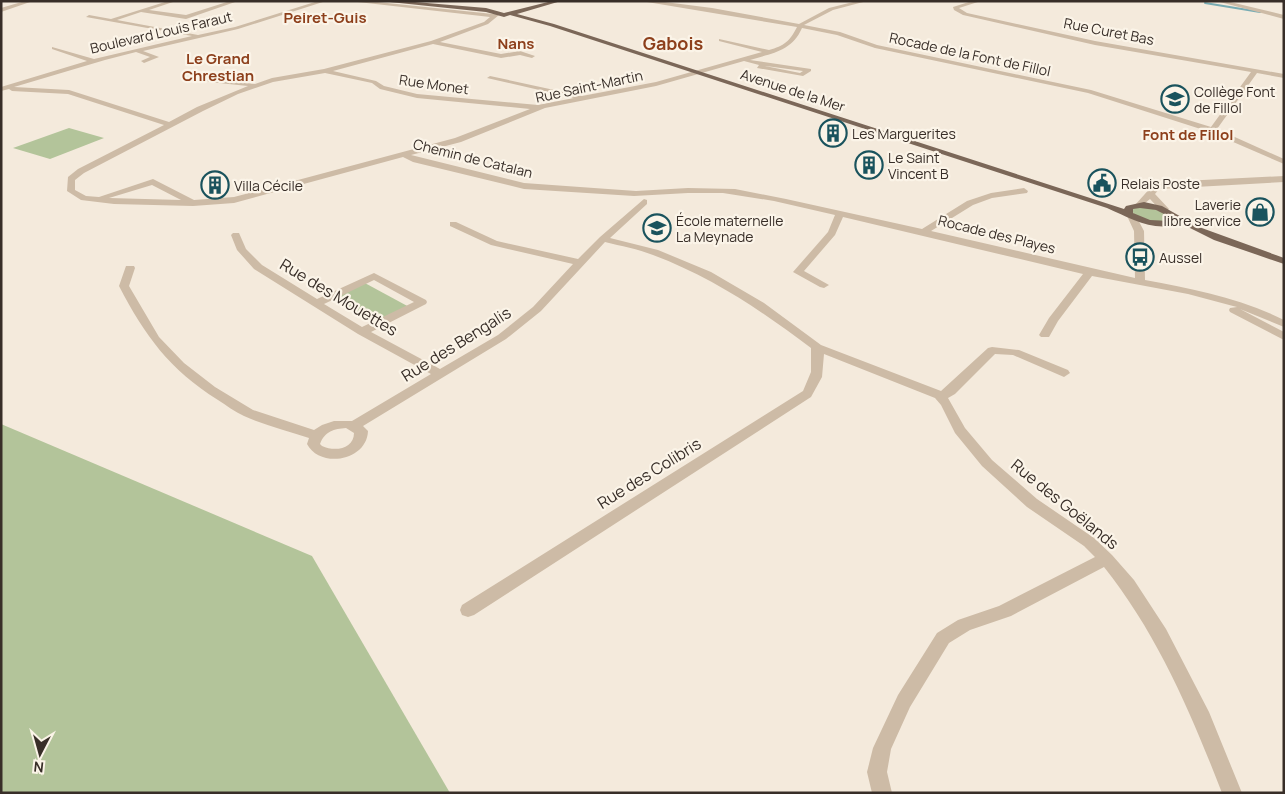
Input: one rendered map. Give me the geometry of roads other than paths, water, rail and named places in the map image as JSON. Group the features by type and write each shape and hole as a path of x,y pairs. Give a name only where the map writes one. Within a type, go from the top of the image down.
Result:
{"main road":[{"path":"382,1 494,14 511,14 552,25"},
{"path":"396,1 467,8 498,7"},
{"path":"464,1 498,7"},
{"path":"552,25 522,11 516,6 553,1"},
{"path":"511,14 560,1"},
{"path":"494,14 498,7"},
{"name":"Avenue de la Mer","path":"552,25 1027,180 1157,225"},
{"name":"Avenue de la Mer","path":"1027,180 1098,198 1164,209"},
{"path":"1131,215 1129,208 1138,205"},
{"path":"1164,209 1196,229 1284,261"},
{"path":"1157,225 1173,223 1176,218"},
{"path":"1157,225 1190,233 1284,267"}],"street":[{"path":"1,10 32,1"},
{"path":"110,20 174,1"},
{"path":"142,11 186,17 236,1"},
{"name":"Boulevard Louis Faraut","path":"2,89 136,50 236,28 324,1"},
{"path":"351,1 494,14"},
{"name":"Rocade de la Font de Fillol","path":"643,1 712,10 845,35 875,46 1088,91 1213,130 1284,162"},
{"path":"801,27 804,22 823,12 865,1"},
{"name":"Rue Curet Bas","path":"978,1 962,4 956,7 956,9 965,14 1095,42 1284,76"},
{"path":"1218,1 1284,16"},
{"path":"1225,1 1284,16"},
{"path":"2,89 69,92 171,126 224,98 256,86 280,78 324,71 433,42 486,23 494,14"},
{"path":"89,16 200,36"},
{"name":"Rue Saint-Martin","path":"402,154 458,140 543,106 656,84 769,52 794,40 801,27"},
{"path":"721,40 769,52"},
{"path":"433,42 501,56 520,53 532,56"},
{"path":"54,48 94,61"},
{"path":"136,50 156,57 144,61"},
{"path":"742,60 777,64 809,70 801,74 759,67 766,63"},
{"name":"Rue Monet","path":"324,71 374,82 382,88 417,96 451,98 501,105 543,106"},
{"path":"1213,130 1255,71"},
{"path":"490,78 581,98"},
{"path":"208,80 256,86"},
{"name":"Chemin de Catalan","path":"171,126 81,171 70,179 71,191 84,198 96,200 193,203 234,200 402,154 416,160 524,186 633,195 675,191 735,192 925,231"},
{"path":"1138,205 1156,187 1163,185 1284,179"},
{"path":"96,200 154,182 193,203"},
{"name":"Chemin de Catalan","path":"646,200 675,191"},
{"name":"Rocade des Playes","path":"925,231 970,203 991,196 1024,192"},
{"path":"1150,194 1164,209"},
{"path":"629,214 633,195 646,200"},
{"name":"Rue des Bengalis","path":"354,426 502,337 538,309 603,239 646,200"},
{"path":"824,285 798,272 832,233 840,213"},
{"path":"1131,215 1139,232 1140,283"},
{"path":"453,224 494,242 522,251 581,263"},
{"path":"1139,232 1157,225"},
{"name":"Rocade des Playes","path":"925,231 1140,283 1223,306 1252,318 1284,337"},
{"name":"Rue des Mouettes","path":"236,234 242,250 248,259 315,304 439,374"},
{"path":"603,239 656,252 716,279 760,305 817,347 941,397 951,391 992,350 1016,352 1064,373"},
{"path":"130,268 124,286 155,339 180,366 211,390 248,413 317,436"},
{"path":"1045,335 1053,320 1090,272"},
{"path":"315,304 374,276 422,302 362,332"},
{"name":"Rocade des Playes","path":"1140,283 1194,291 1221,298 1255,310 1284,324"},
{"name":"Rue des Colibris","path":"468,610 807,394 814,384 818,372 817,347"},
{"name":"Rue des Goëlands","path":"941,397 960,430 987,463 1018,492 1088,542 1107,559 1140,601 1160,634 1206,727 1232,793"},
{"path":"346,424 354,426 360,431 361,439 353,448 338,454 323,453 314,446 317,436 333,426 346,424"},
{"path":"882,793 877,772 882,748 904,701 943,638 964,625 1005,611 1070,576 1107,559"}],"waterway":[{"path":"1205,3 1260,12"}],"place":[{"name":"Collège Font de Fillol","path":"1175,99"},
{"name":"Les Marguerites","path":"833,133"},
{"name":"Le Saint Vincent B","path":"869,165"},
{"name":"Relais Poste","path":"1102,183"},
{"name":"Villa Cécile","path":"215,185"},
{"name":"Laverie libre service","path":"1260,212"},
{"name":"École maternelle La Meynade","path":"657,228"},
{"name":"Aussel","path":"1140,257"}],"district":[{"name":"Peiret-Guis","path":"325,17"},
{"name":"Nans","path":"516,43"},
{"name":"Gabois","path":"673,43"},
{"name":"Le Grand Chrestian","path":"218,66"},
{"name":"Font de Fillol","path":"1188,134"}]}
